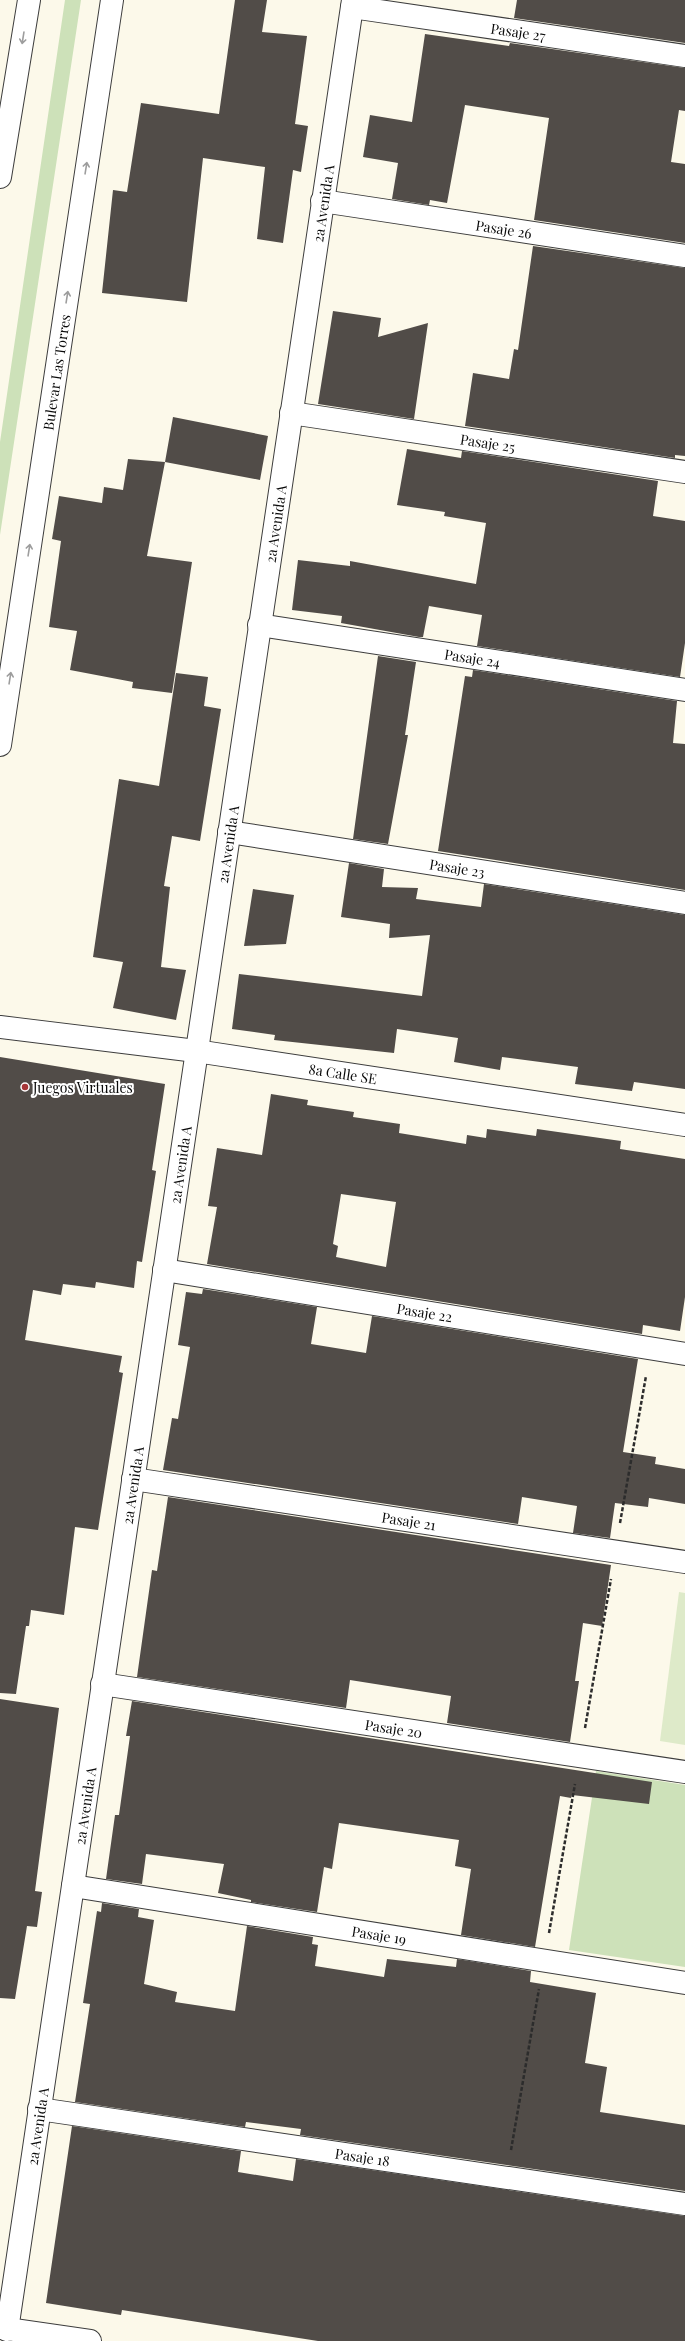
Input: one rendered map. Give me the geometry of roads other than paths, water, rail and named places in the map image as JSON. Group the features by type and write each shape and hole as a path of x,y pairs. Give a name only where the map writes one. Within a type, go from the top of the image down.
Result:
{"street":[{"path":"0,177 29,0"},
{"name":"Bulevar Las Torres","path":"0,745 112,0"},
{"name":"Pasaje 27","path":"353,3 685,56"},
{"name":"2a Avenida A","path":"4,2329 39,2109 322,201 353,3"},
{"name":"Pasaje 26","path":"322,201 685,256"},
{"name":"Pasaje 25","path":"291,413 685,472"},
{"name":"Pasaje 24","path":"259,625 685,690"},
{"name":"Pasaje 23","path":"229,832 685,903"},
{"name":"8a Calle SE","path":"0,1027 196,1051 685,1125"},
{"name":"Pasaje 22","path":"164,1270 685,1354"},
{"name":"Pasaje 21","path":"133,1479 685,1562"},
{"name":"Pasaje 20","path":"102,1684 685,1772"},
{"name":"Pasaje 19","path":"72,1886 685,1983"},
{"name":"Pasaje 18","path":"39,2109 685,2204"},
{"path":"4,2329 90,2341"}],"place":[{"name":"Juegos Virtuales","path":"25,1087"}]}
